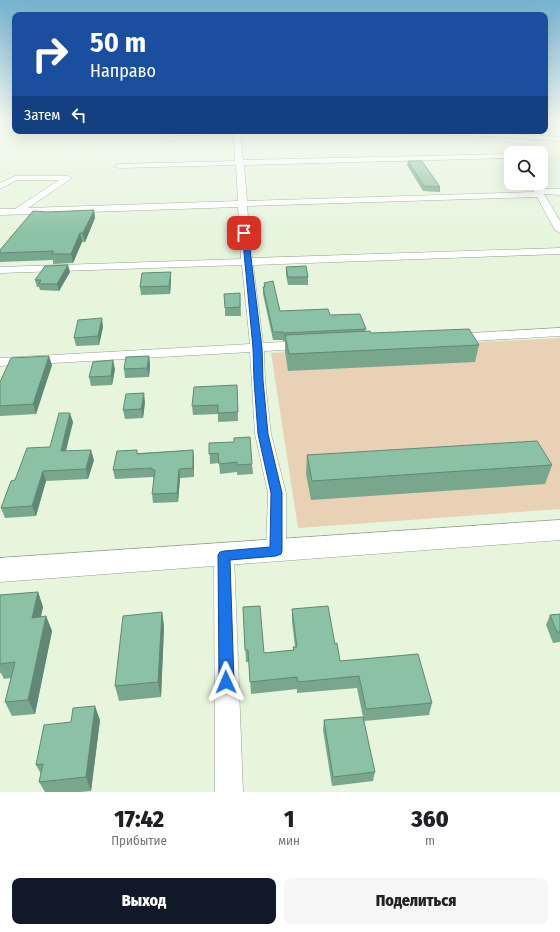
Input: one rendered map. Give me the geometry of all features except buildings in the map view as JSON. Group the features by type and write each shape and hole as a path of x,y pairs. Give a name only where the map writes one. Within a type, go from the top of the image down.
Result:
{"main road":[{"path":"0,570 560,530"}],"street":[{"path":"240,158 242,204 257,348 258,380 263,434 277,493 276,551"},
{"path":"118,166 422,158"},
{"path":"0,186 15,178 68,178 18,212"},
{"path":"0,212 242,204 517,190"},
{"path":"538,190 560,230"},
{"path":"545,190 560,192"},
{"path":"0,270 560,251"},
{"path":"440,338 560,332"},
{"path":"0,362 321,345"},
{"path":"224,555 229,792"}],"shaded area":[{"path":"560,338 560,509 298,528 271,353"}],"route":[{"path":"226,682 224,555 276,551 277,493 271,462 263,434 258,380 257,348 244,233"}]}
